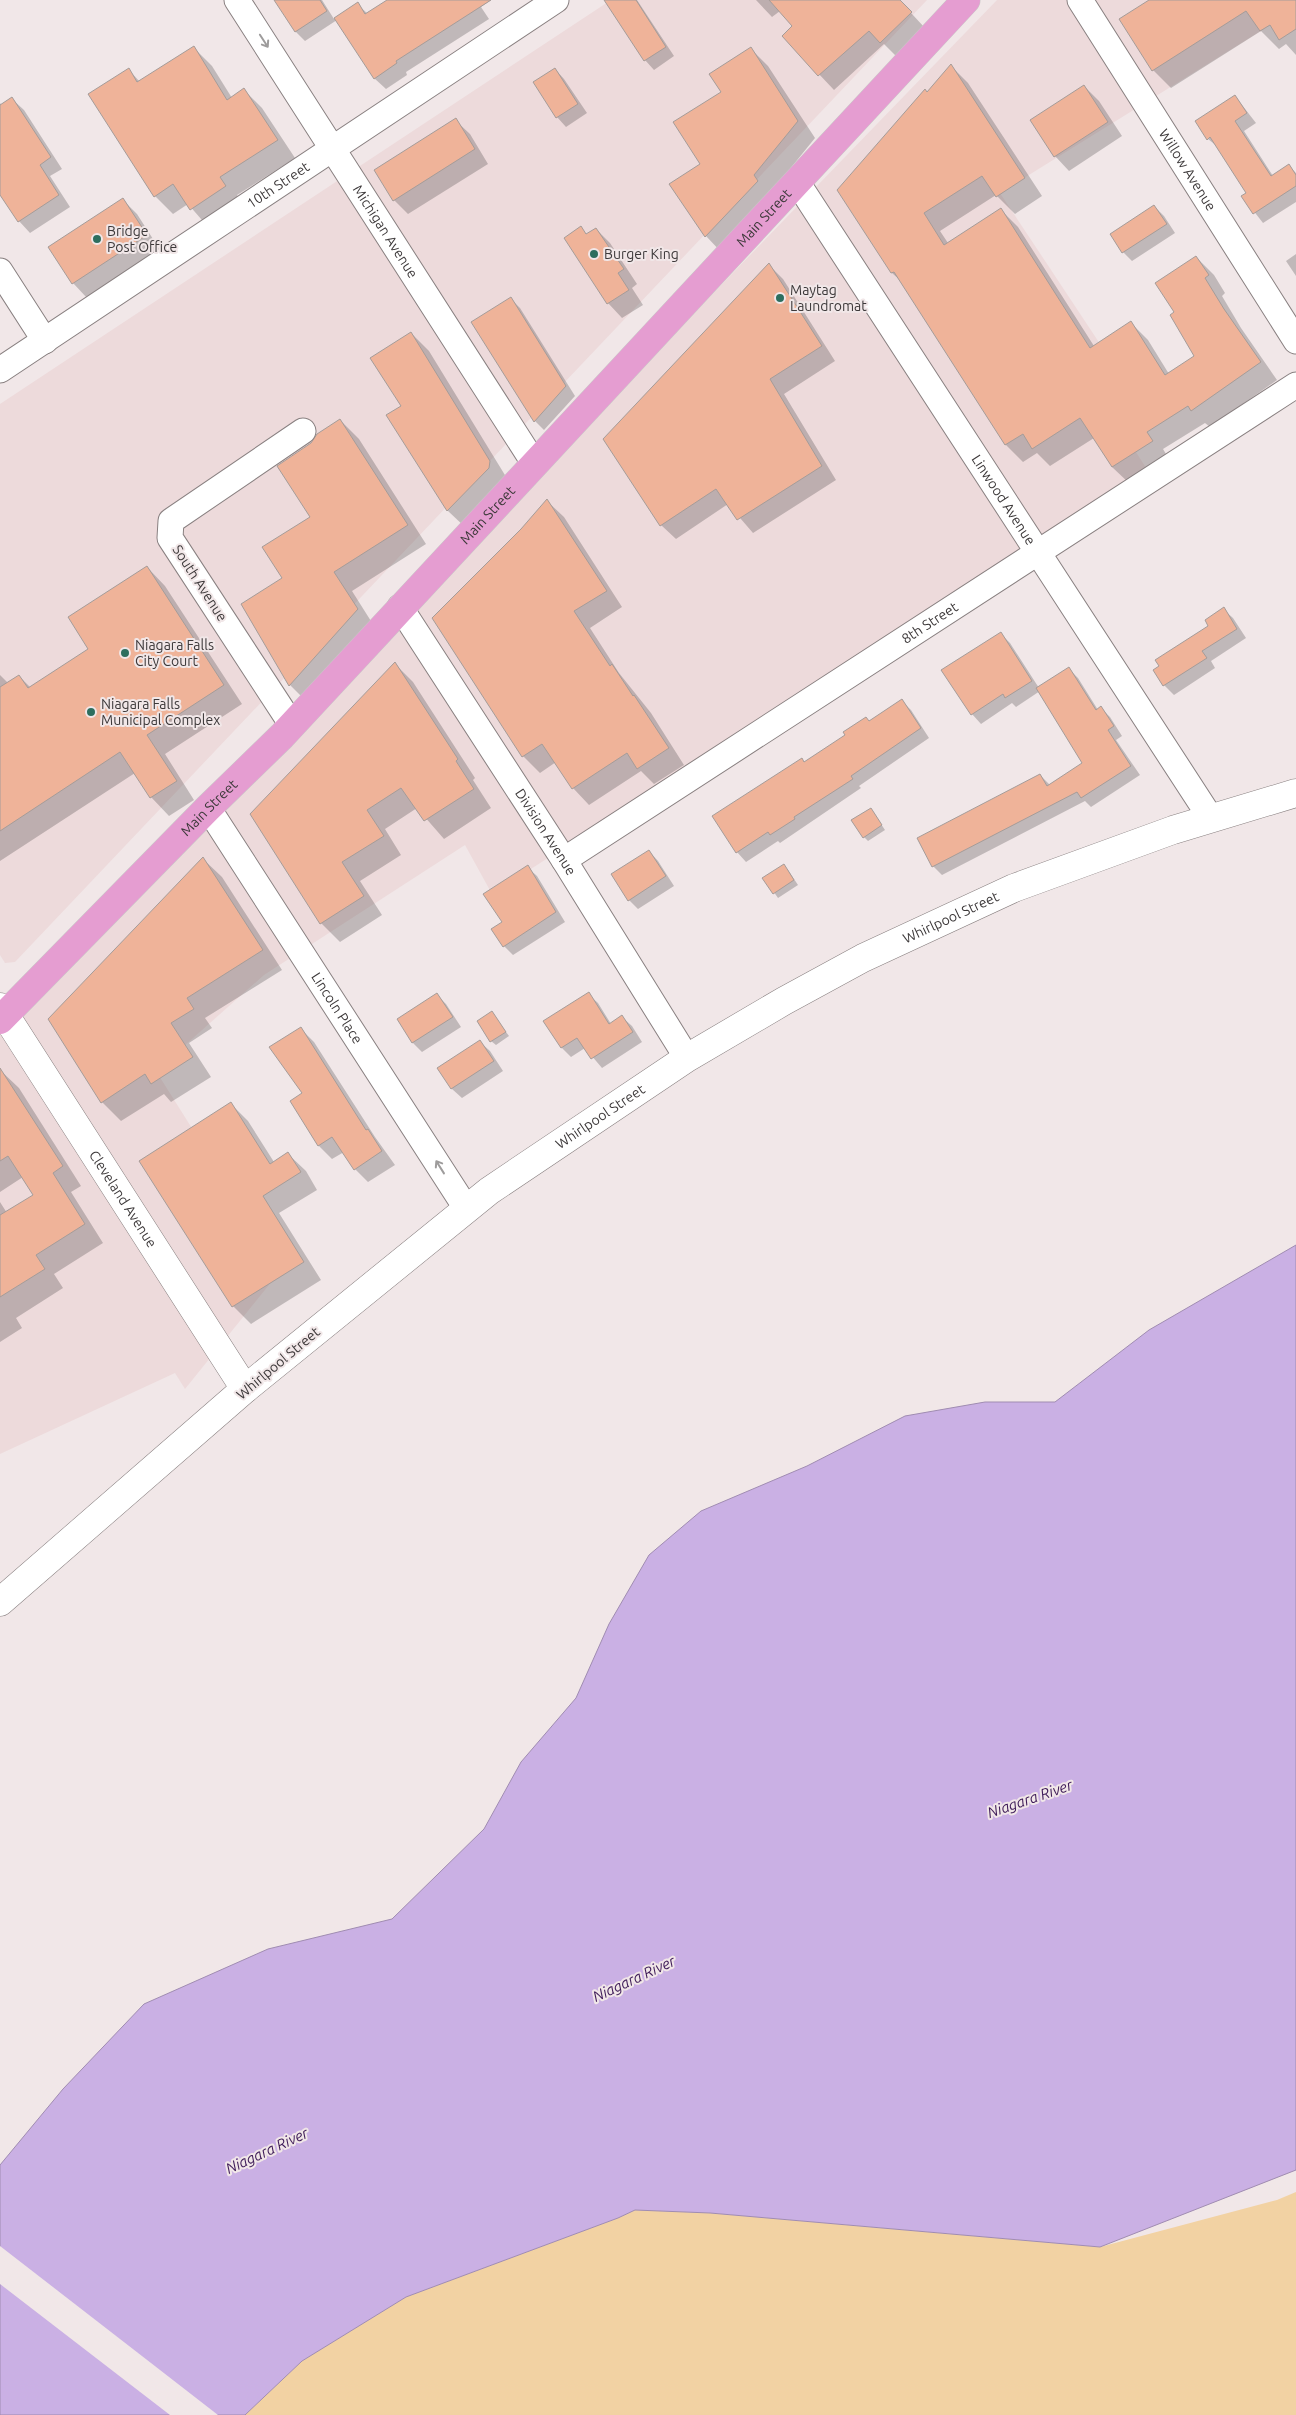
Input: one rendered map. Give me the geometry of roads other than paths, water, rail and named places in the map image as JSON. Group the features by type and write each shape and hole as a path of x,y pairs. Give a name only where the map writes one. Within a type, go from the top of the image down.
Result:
{"main road":[{"name":"Main Street","path":"2,1014 292,725 966,0"}],"street":[{"name":"Michigan Avenue","path":"238,0 534,463"},
{"name":"10th Street","path":"0,370 556,0"},
{"name":"Willow Avenue","path":"1080,0 1296,341"},
{"name":"Linwood Avenue","path":"797,182 1210,817"},
{"path":"0,272 45,341"},
{"name":"8th Street","path":"564,860 1296,385"},
{"name":"South Avenue","path":"292,725 170,538 171,521 303,431"},
{"name":"Division Avenue","path":"400,607 564,860 687,1058"},
{"name":"Whirlpool Street","path":"0,1602 246,1389 466,1208 687,1058 864,958 954,914 1070,866 1210,817 1296,793"},
{"name":"Lincoln Place","path":"208,808 466,1208"},
{"name":"Cleveland Avenue","path":"2,1014 246,1389"}],"water":[{"name":"Niagara River","path":"1296,1245 1296,2170 1100,2247 710,2213 635,2210 406,2297 302,2361 245,2415 0,2415 0,2165 63,2089 144,2004 268,1949 392,1919 484,1829 521,1762 576,1698 609,1624 649,1555 701,1511 807,1466 905,1416 985,1402 1055,1402 1149,1330"}],"place":[{"name":"Bridge Post Office","path":"97,239"},
{"name":"Burger King","path":"594,254"},
{"name":"Maytag Laundromat","path":"780,298"},
{"name":"Niagara Falls City Court","path":"125,653"},
{"name":"Niagara Falls Municipal Complex","path":"91,712"}]}
